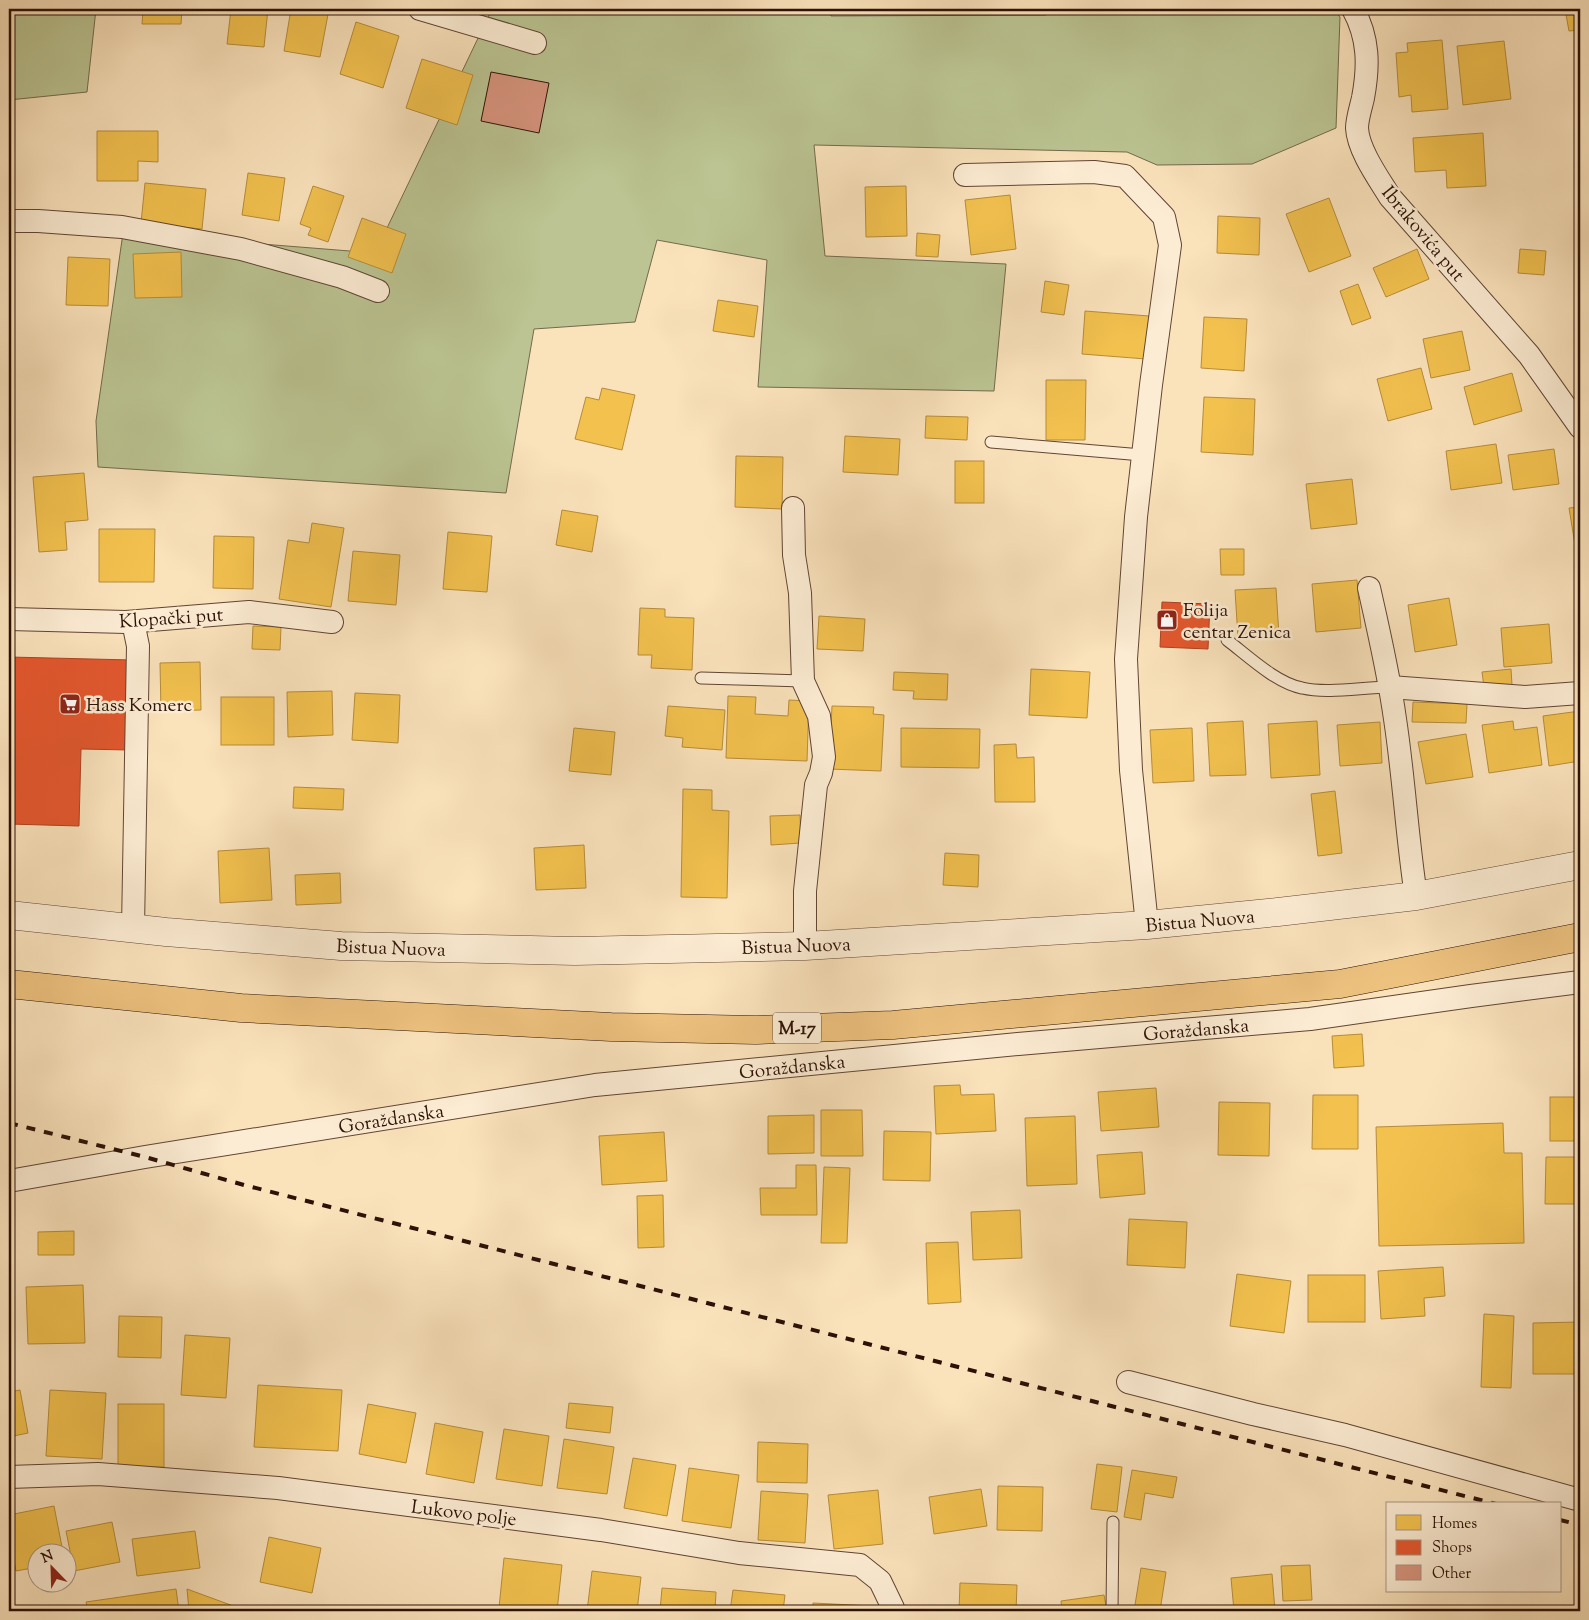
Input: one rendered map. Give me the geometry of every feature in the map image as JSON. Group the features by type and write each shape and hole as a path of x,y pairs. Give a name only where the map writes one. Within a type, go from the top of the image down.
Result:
{"highway":[{"name":"M-17","path":"9,984 240,1008 611,1027 756,1030 893,1025 1340,984 1580,937"}],"street":[{"path":"420,9 535,43"},
{"name":"Ibrakovića put","path":"1353,9 1361,22 1367,49 1367,76 1357,128 1360,142 1376,174 1390,197 1529,355 1580,427"},
{"path":"965,175 1094,172 1126,176 1164,217 1170,245 1142,455 1126,659 1131,770 1147,925"},
{"path":"9,221 38,221 122,227 241,249 342,277 378,292"},
{"path":"793,508 794,555 800,593 804,681 819,716 824,757 821,774 816,785 805,891 805,946"},
{"path":"1369,588 1396,721 1416,896"},
{"name":"Klopački put","path":"9,619 133,622 249,612 332,622"},
{"path":"133,622 138,646 134,928"},
{"path":"1390,687 1525,697 1580,693"},
{"name":"Bistua Nuova","path":"9,915 341,946 575,951 805,946 1147,925 1278,912 1416,896 1580,865"},
{"name":"Goraždanska","path":"9,1181 145,1157 595,1085 1008,1045 1310,1019 1580,982"},
{"path":"1128,1382 1244,1412 1345,1435 1580,1500"},
{"name":"Lukovo polje","path":"9,1478 98,1474 278,1488 601,1530 739,1553 860,1565 880,1581 893,1608 892,1611"}],"lane":[{"path":"991,442 1142,455"},
{"path":"1227,640 1277,678 1300,688 1324,690 1390,687"},
{"path":"701,678 804,681"},
{"path":"1112,1611 1113,1522"}],"green space":[{"path":"9,9 96,9 87,92 9,100"},
{"path":"492,9 831,9 831,16 1046,15 1046,9 1334,9 1340,17 1336,128 1252,164 1157,165 1127,152 814,145 825,256 1006,264 994,391 758,387 767,260 657,240 635,322 534,329 506,493 98,467 96,421 123,233 375,253"}],"building: Homes":[{"path":"143,9 182,9 181,24 142,24"},
{"path":"231,9 268,9 264,47 227,44"},
{"path":"291,9 329,9 320,57 284,51"},
{"path":"1565,9 1580,9 1580,30 1569,31"},
{"path":"356,22 399,36 383,88 340,74"},
{"path":"1442,40 1448,109 1412,112 1411,95 1399,97 1396,53 1408,52 1407,43"},
{"path":"1504,41 1511,99 1463,105 1457,46"},
{"path":"422,59 473,75 457,125 406,108"},
{"path":"97,131 158,131 158,162 138,161 138,181 97,181"},
{"path":"1483,133 1486,186 1447,188 1446,170 1415,172 1413,138"},
{"path":"248,173 285,178 279,221 242,215"},
{"path":"145,183 206,189 202,229 141,223"},
{"path":"313,186 344,196 328,242 308,235 311,228 300,224"},
{"path":"906,186 907,236 866,237 865,187"},
{"path":"1010,195 1016,249 971,255 965,200"},
{"path":"1329,198 1351,256 1309,272 1286,214"},
{"path":"1218,216 1260,218 1259,255 1217,253"},
{"path":"362,218 406,234 392,273 348,257"},
{"path":"917,233 940,235 938,257 916,256"},
{"path":"1417,249 1429,279 1386,297 1373,268"},
{"path":"1520,249 1546,251 1544,275 1518,273"},
{"path":"181,252 182,297 135,298 133,254"},
{"path":"68,257 110,259 108,306 66,305"},
{"path":"1045,281 1069,285 1064,315 1041,312"},
{"path":"1358,284 1371,318 1352,325 1340,291"},
{"path":"718,300 758,306 754,337 713,331"},
{"path":"1085,311 1149,316 1146,359 1082,354"},
{"path":"1204,317 1247,319 1244,371 1201,368"},
{"path":"1462,331 1470,370 1431,378 1423,339"},
{"path":"1421,368 1432,409 1388,421 1377,379"},
{"path":"1512,373 1522,411 1474,425 1464,387"},
{"path":"1046,380 1086,380 1085,440 1046,440"},
{"path":"602,388 635,395 622,450 575,439 586,397 599,400"},
{"path":"1204,397 1255,399 1253,455 1201,452"},
{"path":"926,416 968,417 967,440 925,438"},
{"path":"845,436 900,439 898,475 843,472"},
{"path":"1496,444 1502,483 1451,490 1446,451"},
{"path":"1554,449 1559,484 1513,490 1508,455"},
{"path":"736,456 783,457 782,509 735,507"},
{"path":"955,461 984,461 984,503 955,503"},
{"path":"84,473 88,520 65,522 67,550 39,552 33,477"},
{"path":"1352,479 1357,524 1311,529 1306,484"},
{"path":"1580,507 1580,550 1576,551 1569,508"},
{"path":"562,510 598,516 592,552 556,545"},
{"path":"312,523 344,528 331,607 279,599 288,540 309,543"},
{"path":"99,529 155,529 154,582 99,582"},
{"path":"448,532 492,536 487,592 443,589"},
{"path":"214,536 254,537 253,589 213,588"},
{"path":"1220,549 1244,549 1244,575 1221,575"},
{"path":"353,551 400,555 396,605 348,601"},
{"path":"1357,580 1361,628 1316,632 1312,584"},
{"path":"1276,588 1279,636 1238,638 1235,590"},
{"path":"1449,598 1457,645 1415,652 1408,605"},
{"path":"640,608 665,609 665,617 694,618 692,670 651,668 652,655 638,655"},
{"path":"819,616 865,619 863,651 817,649"},
{"path":"1549,624 1552,663 1504,667 1501,628"},
{"path":"253,626 281,627 280,650 252,649"},
{"path":"200,662 201,710 161,711 160,663"},
{"path":"1031,669 1090,672 1087,718 1029,715"},
{"path":"1511,669 1512,685 1484,687 1482,672"},
{"path":"894,672 948,674 947,700 913,699 914,691 893,690"},
{"path":"332,691 333,735 288,737 287,692"},
{"path":"355,693 400,695 398,743 352,740"},
{"path":"728,696 756,697 755,714 788,716 789,700 809,701 807,761 726,758"},
{"path":"221,697 274,697 274,745 221,745"},
{"path":"1413,702 1467,704 1466,723 1412,722"},
{"path":"668,706 725,710 722,750 682,747 683,738 665,736"},
{"path":"832,706 874,707 873,714 884,715 881,771 829,769"},
{"path":"1580,711 1580,761 1549,766 1543,716"},
{"path":"1243,721 1246,775 1210,776 1207,723"},
{"path":"1317,721 1320,775 1271,778 1268,724"},
{"path":"1513,721 1514,730 1537,727 1542,765 1489,773 1482,725"},
{"path":"1380,722 1382,763 1340,766 1337,725"},
{"path":"574,728 615,732 611,775 569,771"},
{"path":"901,728 980,729 979,768 901,767"},
{"path":"1192,728 1194,781 1153,783 1150,730"},
{"path":"1466,734 1473,777 1426,784 1418,742"},
{"path":"1016,744 1017,758 1034,757 1035,802 995,802 994,745"},
{"path":"294,787 344,789 343,810 293,808"},
{"path":"683,789 712,790 712,810 729,811 727,898 681,897"},
{"path":"1335,791 1342,853 1318,856 1311,794"},
{"path":"800,815 801,843 771,845 770,816"},
{"path":"584,845 586,888 536,890 534,848"},
{"path":"269,848 272,900 220,903 218,851"},
{"path":"945,853 979,855 978,887 943,885"},
{"path":"340,873 341,903 296,905 295,875"},
{"path":"1362,1034 1364,1066 1334,1068 1332,1036"},
{"path":"960,1085 961,1095 994,1094 996,1131 936,1134 934,1086"},
{"path":"1156,1088 1159,1127 1101,1131 1098,1092"},
{"path":"1313,1095 1358,1095 1358,1149 1312,1149"},
{"path":"1550,1097 1580,1097 1580,1141 1550,1141"},
{"path":"1219,1102 1270,1103 1269,1156 1218,1155"},
{"path":"821,1110 862,1110 863,1156 821,1156"},
{"path":"814,1115 814,1153 768,1154 768,1116"},
{"path":"1075,1116 1077,1184 1027,1186 1025,1118"},
{"path":"1503,1123 1504,1153 1522,1153 1524,1243 1379,1246 1376,1127"},
{"path":"884,1131 931,1132 930,1181 883,1180"},
{"path":"664,1132 667,1181 602,1185 599,1136"},
{"path":"1142,1152 1145,1194 1100,1198 1097,1155"},
{"path":"1546,1157 1580,1157 1580,1204 1545,1204"},
{"path":"796,1165 816,1165 817,1215 761,1215 760,1188 796,1188"},
{"path":"824,1167 850,1168 847,1243 821,1243"},
{"path":"663,1195 664,1247 638,1248 637,1196"},
{"path":"1020,1210 1022,1258 973,1260 971,1212"},
{"path":"1129,1219 1187,1222 1185,1268 1127,1265"},
{"path":"74,1231 74,1255 38,1255 38,1232"},
{"path":"958,1242 961,1302 928,1304 926,1243"},
{"path":"1443,1267 1445,1296 1424,1298 1425,1316 1381,1319 1378,1271"},
{"path":"1237,1274 1291,1281 1284,1333 1230,1326"},
{"path":"1308,1275 1365,1275 1365,1322 1308,1322"},
{"path":"83,1285 85,1343 28,1344 26,1287"},
{"path":"1484,1314 1514,1316 1511,1388 1481,1387"},
{"path":"119,1316 162,1317 161,1358 118,1357"},
{"path":"1580,1322 1580,1374 1533,1374 1533,1323"},
{"path":"185,1335 230,1338 226,1398 181,1395"},
{"path":"258,1385 342,1390 338,1451 254,1447"},
{"path":"20,1390 28,1433 9,1437 9,1392"},
{"path":"50,1390 106,1393 102,1459 46,1456"},
{"path":"569,1403 613,1407 610,1433 566,1428"},
{"path":"118,1404 164,1404 164,1467 118,1467"},
{"path":"368,1404 416,1413 406,1463 359,1454"},
{"path":"435,1423 483,1432 474,1483 426,1474"},
{"path":"504,1429 549,1436 542,1486 496,1479"},
{"path":"564,1439 614,1447 607,1494 557,1488"},
{"path":"758,1442 808,1444 807,1483 757,1482"},
{"path":"633,1458 676,1465 667,1516 624,1508"},
{"path":"1097,1464 1122,1467 1117,1512 1091,1509"},
{"path":"689,1468 739,1475 731,1528 682,1521"},
{"path":"1132,1470 1177,1477 1173,1498 1145,1493 1141,1520 1124,1517"},
{"path":"998,1486 1043,1487 1042,1531 997,1530"},
{"path":"981,1489 987,1526 934,1534 929,1497"},
{"path":"878,1490 883,1544 834,1549 828,1495"},
{"path":"761,1491 808,1494 805,1543 758,1540"},
{"path":"54,1506 61,1542 28,1542 28,1569 16,1571 9,1532 9,1515"},
{"path":"112,1522 120,1562 78,1570 78,1542 68,1542 66,1531"},
{"path":"195,1531 200,1568 137,1576 132,1539"},
{"path":"269,1537 321,1548 312,1593 260,1582"},
{"path":"504,1558 562,1565 557,1611 526,1611 499,1608"},
{"path":"1310,1565 1312,1600 1283,1601 1281,1566"},
{"path":"1141,1568 1166,1572 1160,1611 1134,1611"},
{"path":"592,1571 641,1577 637,1611 587,1611"},
{"path":"1272,1574 1275,1611 1234,1611 1231,1578"},
{"path":"960,1583 1017,1585 1016,1611 959,1611"},
{"path":"662,1588 716,1592 715,1611 660,1611"},
{"path":"176,1589 179,1611 88,1611 86,1602"},
{"path":"187,1589 247,1611 189,1611"},
{"path":"733,1590 785,1595 783,1611 730,1611"},
{"path":"1104,1595 1107,1611 1062,1611 1061,1601"},
{"path":"813,1603 872,1606 871,1611 813,1611"},
{"path":"24,1606 25,1611 9,1611 9,1610"}],"building: Shops":[{"path":"1162,602 1210,604 1208,649 1160,647"},
{"name":"Hass Komerc","path":"9,657 132,660 129,750 81,749 79,826 9,824"}],"building: Other":[{"path":"491,72 549,83 539,133 481,121"}],"railway":[{"path":"9,1123 145,1157 244,1185 1488,1502"},
{"path":"1562,1520 1580,1525"}],"place":[{"name":"Folija centar Zenica","path":"1167,620"},
{"name":"Hass Komerc","path":"70,704"}]}
